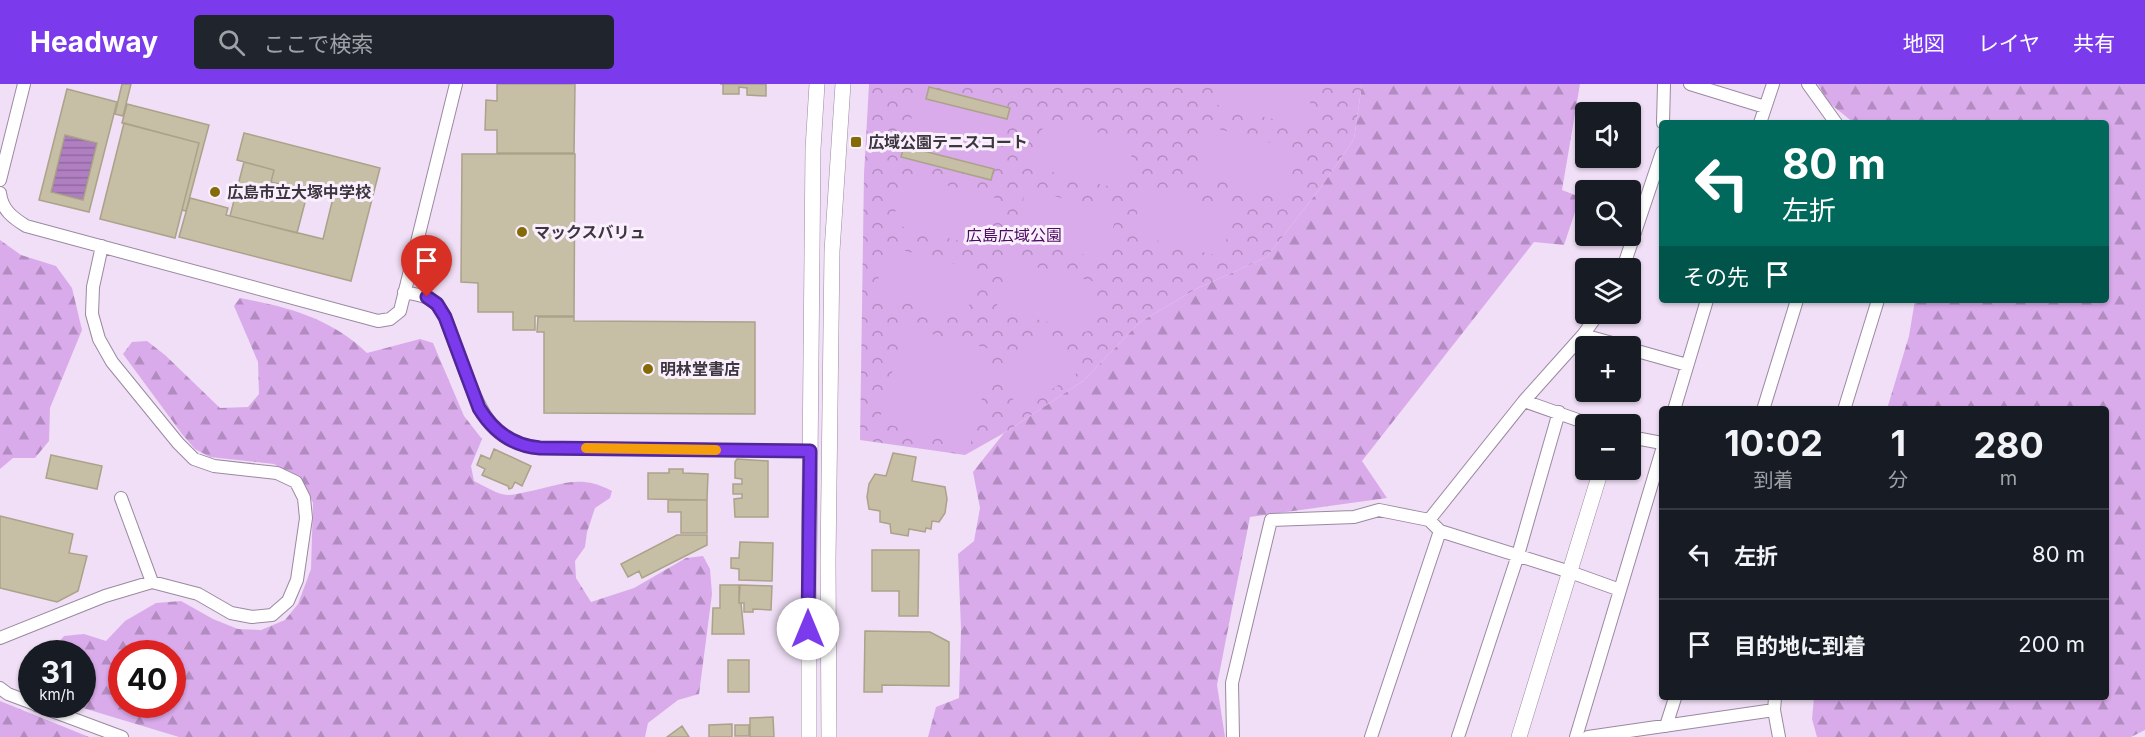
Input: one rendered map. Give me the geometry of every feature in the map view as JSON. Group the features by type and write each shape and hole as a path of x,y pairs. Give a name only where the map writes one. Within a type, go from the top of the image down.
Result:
{"street":[{"path":"0,180 6,135 24,84"},
{"path":"0,193 1,202 12,217 26,226 378,321 390,320 400,311 456,84"},
{"path":"809,737 813,149 817,84"},
{"path":"829,737 828,594 832,251 843,84"},
{"path":"1664,84 1664,120"},
{"path":"1690,84 1765,107"},
{"path":"1761,120 1773,84"},
{"path":"1808,84 1834,120"},
{"path":"1626,258 1659,161"},
{"path":"0,638 105,596 152,582 198,594 231,613 252,617 272,615 288,601 297,580 306,519 304,498 296,482 277,473 214,466 195,459 178,443 112,362 99,339 92,314 93,287 102,246"},
{"path":"404,292 427,297 437,304 445,317 479,408 493,426 517,443 540,448 810,451"},
{"path":"1675,406 1706,303"},
{"path":"1764,406 1796,303"},
{"path":"1845,406 1877,303"},
{"path":"1429,520 1524,401 1591,324"},
{"path":"1641,352 1687,365"},
{"path":"1524,401 1575,418"},
{"path":"1458,737 1518,555 1559,412"},
{"path":"1641,439 1659,442"},
{"path":"1576,737 1659,460"},
{"path":"1519,737 1598,480"},
{"path":"121,498 152,582"},
{"path":"1233,737 1232,683 1272,520 1354,517 1379,510 1429,520 1440,531 1620,590"},
{"path":"1371,737 1440,531"},
{"path":"0,688 18,698"},
{"path":"1666,726 1674,700"},
{"path":"1588,737 1666,726 1775,704 1779,737"},
{"path":"71,718 122,737"}],"green space":[{"name":"広島広域公園","path":"869,84 1362,84 1354,139 1321,187 1267,257 1196,289 1140,322 1083,381 1004,433 965,455 860,440 864,174"},
{"path":"1219,84 1315,84 1304,127 1214,104"},
{"path":"1362,84 1580,84 1577,102 1575,102 1562,190 1575,195 1575,212 1564,245 1534,242 1362,461 1387,498 1250,517 1217,685 1225,737 928,737 936,707 959,698 961,629 958,554 974,541 980,508 973,472 1004,433 1083,381 1140,322 1196,289 1267,257 1321,187 1354,139"},
{"path":"1818,84 2145,84 2145,730 2131,737 1817,737 1812,719 1814,700 2109,700 2109,406 1888,406 1909,336 1914,303 2109,303 2109,120 1850,120 1828,102"},
{"path":"917,97 1007,119 994,168 904,146"},
{"path":"1045,119 1135,142 1123,190 1032,167"},
{"path":"1207,126 1298,150 1286,198 1195,175"},
{"path":"905,175 996,198 984,247 892,224"},
{"path":"1144,186 1234,209 1222,257 1132,234"},
{"path":"1026,189 1117,212 1105,260 1014,237"},
{"path":"0,240 21,255 56,266 72,288 82,330 50,408 49,441 35,458 13,458 0,469"},
{"path":"887,246 978,270 966,318 874,294"},
{"path":"1008,260 1099,283 1087,332 996,309"},
{"path":"240,298 275,305 308,316 339,331 367,353 420,339 433,343 464,416 482,439 471,466 474,481 504,495 569,482 589,483 612,491 610,498 595,508 585,547 575,561 576,578 591,602 634,588 686,558 703,556 710,569 712,594 699,694 678,700 648,723 645,737 179,737 116,718 186,718 186,640 108,640 108,716 96,712 96,640 61,640 64,636 84,634 106,641 125,621 156,603 181,601 213,619 238,629 261,630 285,620 298,604 311,569 313,503 303,483 274,464 210,457 195,449 123,354 132,342 147,341 165,355 220,408 248,407 259,394 258,362 234,306"},
{"path":"904,327 994,350 970,446 879,422"},
{"path":"1051,333 1077,373 1020,410 995,371"},
{"path":"0,701 18,708 18,718 42,718 89,737 0,737"}],"shaded area":[{"path":"65,135 97,143 83,200 51,192"}],"building":[{"path":"122,84 131,84 123,116 115,114"},
{"path":"497,84 575,84 574,153 497,153 497,130 485,130 486,100 497,101"},
{"path":"723,84 766,84 766,96 747,95 747,88 739,87 739,94 723,94"},
{"path":"929,87 1010,108 1007,119 926,99"},
{"path":"67,89 117,102 89,212 39,200","holes":["65,135 97,143 83,200 51,192"]},
{"path":"127,104 209,125 186,211 182,210 199,143 122,123"},
{"path":"124,123 199,143 175,238 100,219"},
{"path":"244,133 380,168 351,281 179,237 190,198 228,208 226,215 323,239 333,198 271,182 274,170 237,160"},
{"path":"904,146 994,169 991,180 901,157"},
{"path":"462,154 575,154 574,316 535,316 535,330 513,330 513,312 478,312 478,283 461,282"},
{"path":"244,162 274,170 271,182 308,191 297,233 230,216"},
{"path":"538,317 574,317 574,321 755,322 755,414 544,413 544,332 537,332"},
{"path":"494,449 531,466 522,486 515,482 509,489 508,486 482,475 485,469 477,465 481,455 490,459"},
{"path":"893,453 916,457 912,481 945,487 947,499 945,513 939,522 932,521 931,529 926,528 925,532 909,529 908,536 891,533 890,524 880,522 880,511 869,509 867,497 869,484 875,474 886,476"},
{"path":"51,455 102,466 97,489 46,478"},
{"path":"737,459 768,461 768,517 735,517 734,499 742,498 742,494 733,494 733,484 742,484 742,479 735,478"},
{"path":"669,469 683,469 683,473 708,474 707,500 648,499 648,473 669,473"},
{"path":"668,500 707,500 707,533 681,533 681,512 668,512"},
{"path":"0,516 73,534 69,553 87,556 78,591 57,602 0,588"},
{"path":"677,535 707,535 707,545 642,578 639,571 628,577 621,564"},
{"path":"740,542 773,543 772,581 739,580 739,569 731,568 731,558 739,558"},
{"path":"872,550 919,550 918,616 899,616 899,591 872,591"},
{"path":"720,585 739,585 739,603 741,603 744,634 712,634 713,608 720,608"},
{"path":"740,585 772,586 771,610 753,609 753,612 744,612 744,603 739,603"},
{"path":"865,631 930,632 949,642 949,686 882,685 882,692 864,692"},
{"path":"728,660 749,660 749,692 728,692"},
{"path":"773,717 774,737 750,737 750,718"},
{"path":"732,724 732,737 709,737 709,725"},
{"path":"735,725 749,725 749,736 735,736"},
{"path":"682,726 689,737 667,737"}],"slow traffic":[{"path":"586,448 716,450"}],"place":[{"name":"広域公園テニスコート","path":"856,142"},
{"name":"広島市立大塚中学校","path":"215,192"},
{"name":"マックスバリュ","path":"522,232"},
{"name":"明林堂書店","path":"648,369"}],"route":[{"path":"427,297 437,304 445,317 479,408 485,418 504,436 517,443 540,448 810,451 808,629"}]}
